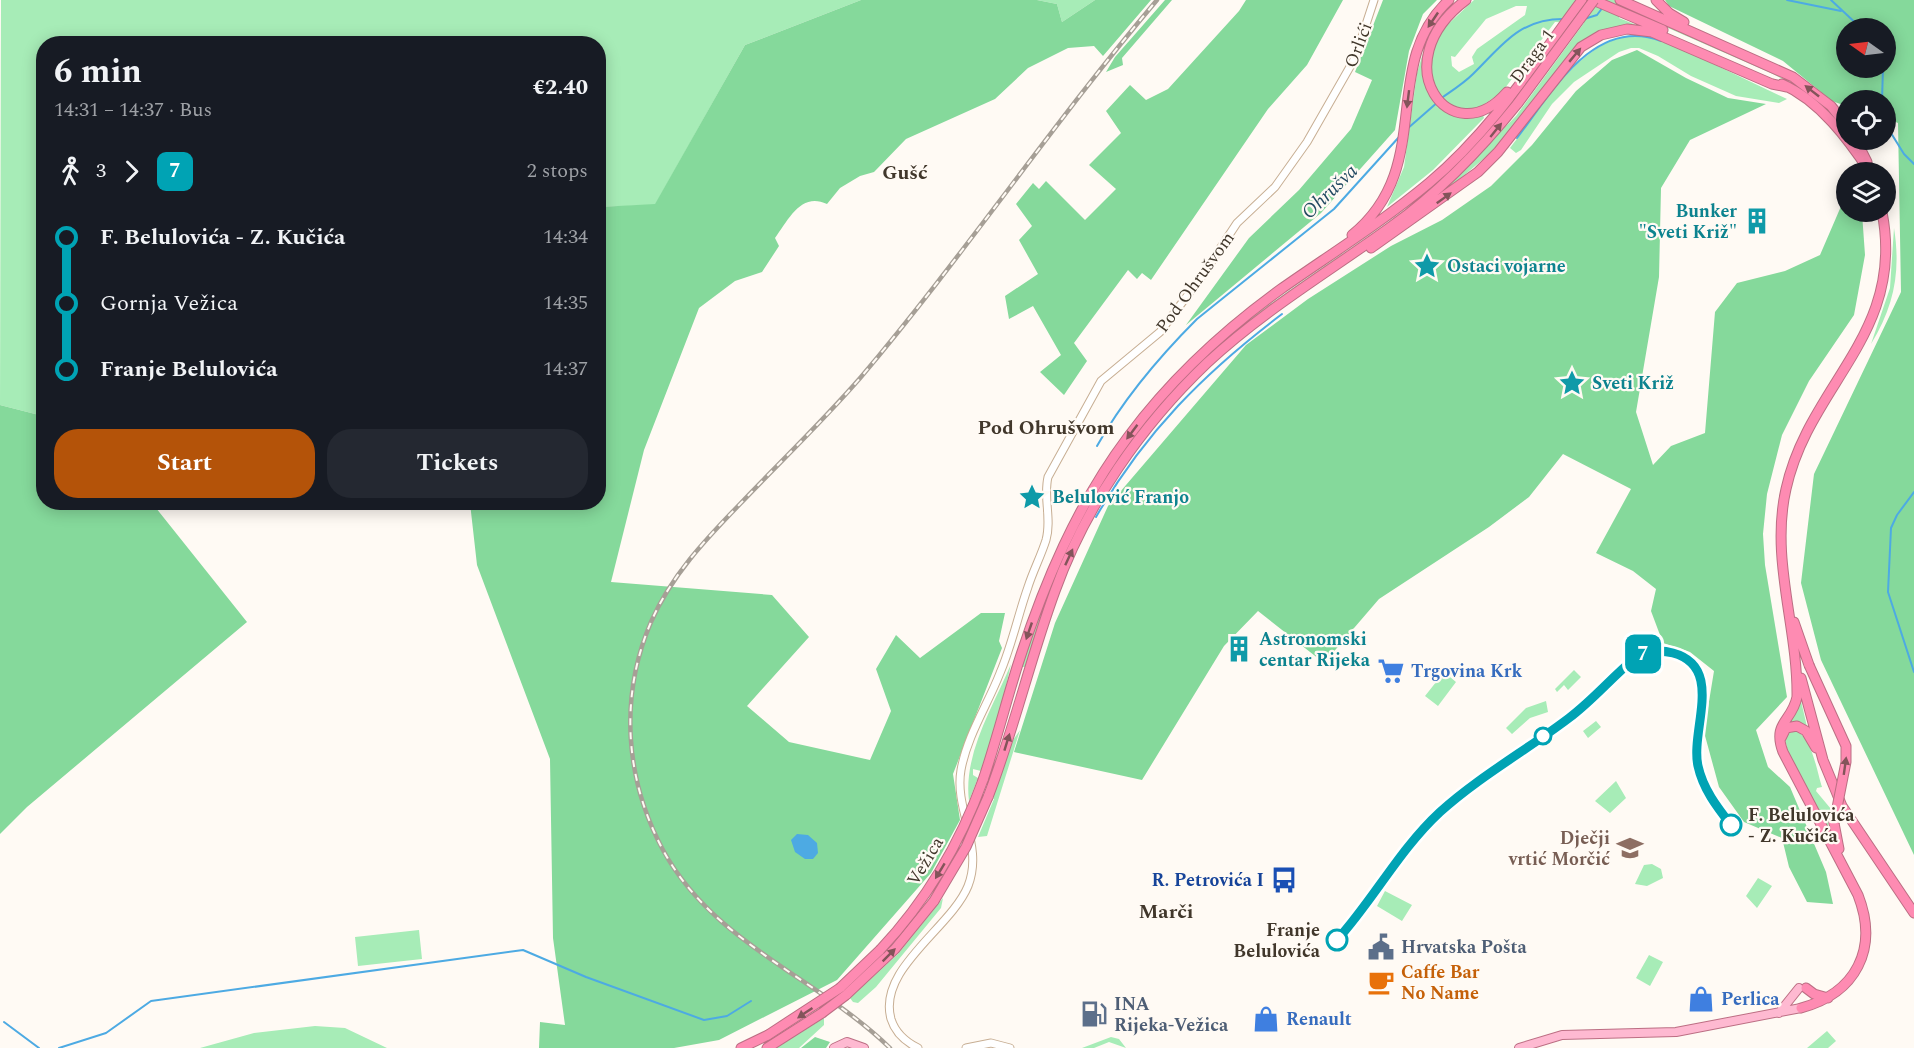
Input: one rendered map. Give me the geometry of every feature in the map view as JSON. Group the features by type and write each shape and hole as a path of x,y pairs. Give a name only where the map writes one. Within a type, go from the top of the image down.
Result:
{"highway":[{"path":"1169,387 1185,364 1226,326 1371,218 1388,194 1398,165 1411,78 1420,42 1437,12 1449,0"},
{"path":"1466,0 1442,23 1430,46 1426,76 1435,96 1444,105 1456,111 1481,111 1508,95"},
{"path":"1169,387 1208,348 1242,319 1374,226 1431,182 1461,153 1508,95 1575,0"},
{"name":"Draga 1","path":"1508,95 1581,0"},
{"path":"1594,0 1622,4 1793,77"},
{"name":"Draga 1","path":"1178,394 1250,327 1427,199 1482,147 1518,103 1594,0"},
{"path":"1656,0 1679,20 1774,62 1836,112"},
{"path":"1622,4 1787,87 1824,115 1843,134 1863,162"},
{"path":"767,1048 822,1013 843,991 896,949 934,901 966,847 988,797 1046,616 1085,523 1120,466 1178,394 1274,314 1419,216 1478,172 1502,147 1581,47 1601,35 1627,29 1652,32 1772,84 1787,87"},
{"path":"1883,222 1885,261 1874,314 1860,346 1811,423 1793,464 1786,489 1781,535 1786,597 1794,649 1814,741 1849,817 1914,913"},
{"name":"Vežica","path":"843,991 911,914 940,872 966,824 983,780 1018,665 1055,562 1076,519 1107,466 1169,387"},
{"path":"1786,597 1809,665 1846,746 1846,762 1834,824 1837,843 1864,913 1864,948 1851,977 1828,998 1801,1008"},
{"path":"1794,649 1797,697 1795,706 1780,727 1781,746 1849,877"},
{"path":"1781,746 1782,734 1791,726 1803,729 1814,741"},
{"path":"1803,988 1828,998"},
{"path":"741,1048 768,1035 843,991"}],"main road":[{"path":"1779,1013 1803,988"},
{"path":"1519,1048 1562,1035 1676,1032 1801,1008"},
{"path":"834,1048 847,1042 864,1048"}],"street":[{"name":"Orlići","path":"1339,88 1355,58 1374,0"},
{"name":"Pod Ohrušvom","path":"918,1048 901,1036 892,1022 890,1000 894,984 903,970 958,905 971,876 973,847 961,791 962,767 1010,646 1046,539 1045,494 1048,477 1101,381 1166,325 1237,223 1266,196 1284,174 1317,127 1339,88"},
{"path":"966,1048 991,1043 1010,1048"}],"green space":[{"path":"1,0 861,0 745,45 655,205 606,207 606,36 36,36 36,414 0,405"},
{"path":"861,0 1037,0 1057,4 1062,22 1095,0 1151,0 1103,56 1094,46 1068,48 1028,68 995,99 906,139 874,172 860,176 840,188 827,204 818,201 810,202 796,209 775,238 779,246 762,272 735,281 699,308 644,450 611,582 772,595 809,637 747,706 789,742 870,760 891,711 876,669 896,635 920,658 981,613 1005,613 999,641 1002,648 953,774 960,820 931,873 837,980 719,1040 674,1048 539,1048 540,1022 565,1025 553,938 550,759 477,565 471,510 606,510 606,207 655,204 745,45"},
{"path":"1037,0 1095,0 1062,22 1057,4"},
{"path":"1165,0 1172,0 1122,58 1123,65 1106,72 1115,57"},
{"path":"1246,0 1343,0 1307,65 1268,109 1151,280 1142,273 1137,279 1128,270 1074,343 1087,361 1064,395 1040,372 1061,355 1033,306 1009,319 1005,296 1038,274 1019,240 1032,226 1016,204 1033,183 1039,189 1046,181 1085,220 1116,189 1089,165 1121,133 1106,111 1130,85 1146,100 1168,89 1239,11"},
{"path":"1383,0 1437,0 1423,14 1409,51 1395,130 1321,213 1186,325 1249,238 1299,190 1351,129 1372,80 1355,72"},
{"path":"1474,0 1627,0 1619,18 1639,26 1594,35 1495,149 1441,195 1440,193 1516,116 1584,23 1555,22 1502,92 1480,107 1484,118 1433,170 1387,207 1404,167 1417,73 1426,43 1435,46 1444,28","holes":["1516,6 1527,6 1525,15 1477,49 1472,57 1474,64 1459,72 1452,66 1451,56 1455,57 1486,19"]},
{"path":"1665,0 1914,0 1914,855 1821,660 1801,583 1814,474 1901,292 1896,90 1836,90 1836,102 1783,61 1669,6"},
{"path":"1628,8 1736,54 1794,85 1627,10"},
{"path":"1635,36 1651,38 1684,50 1787,99 1779,103 1736,96 1691,76 1658,56 1639,48 1631,48 1619,52 1574,82 1552,104 1521,150 1516,153 1510,148 1548,96 1580,62 1597,48 1616,39"},
{"path":"1637,50 1686,78 1728,98 1766,104 1690,140 1661,188 1659,277 1636,412 1653,465 1671,446 1705,433 1715,312 1737,283 1785,271 1820,255 1836,218 1836,222 1863,222 1865,255 1854,315 1809,381 1782,435 1767,494 1763,534 1765,565 1787,697 1756,730 1768,767 1790,787 1826,872 1833,904 1807,902 1789,867 1782,838 1744,822 1719,787 1704,732 1714,671 1690,652 1663,643 1651,611 1656,589 1633,571 1596,553 1631,489 1563,454 1529,497 1489,527 1379,599 1324,663 1258,611 1224,646 1142,780 1014,752 1055,623 1108,506 1246,345 1308,299 1391,246 1442,220 1491,186 1532,145 1576,91 1612,60"},
{"path":"1796,87 1812,97 1834,116"},
{"path":"1508,105 1480,141 1430,190 1397,214 1448,170"},
{"path":"1894,228 1897,259 1894,288 1885,316 1871,344 1890,288"},
{"path":"1354,246 1318,272 1174,391 1066,553 1044,607 1025,667 1022,667 1036,624 1071,541 1115,464 1141,427 1169,393 1201,360 1251,318"},
{"path":"0,405 36,414 36,510 158,510 247,622 27,807 0,834"},
{"path":"1011,664 1002,704 981,771 973,769 973,775 978,778 969,801 968,783 975,748"},
{"path":"1574,670 1581,677 1568,690 1564,685 1557,692 1555,689"},
{"path":"1444,672 1456,682 1438,706 1425,696"},
{"path":"1546,701 1548,712 1530,718 1512,734 1506,728 1526,708"},
{"path":"1801,701 1808,731 1799,722 1786,724 1796,713"},
{"path":"1596,721 1601,727 1588,738 1583,731"},
{"path":"1020,730 987,836 978,837 994,799 991,798 1011,743"},
{"path":"1796,731 1806,740 1813,756 1822,787 1817,788 1816,791 1831,809 1828,828 1788,752 1785,739 1789,733"},
{"path":"1616,781 1626,798 1610,813 1595,801"},
{"path":"1652,864 1661,869 1663,878 1647,886 1635,884 1644,865"},
{"path":"1758,878 1772,886 1757,908 1746,896"},
{"path":"1385,891 1412,905 1402,921 1377,906"},
{"path":"943,898 941,908 876,987 858,1003 853,1002 850,998 898,954"},
{"path":"419,930 422,959 358,966 355,937"},
{"path":"1649,955 1663,962 1650,986 1636,978"},
{"path":"824,1018 824,1025 799,1048 776,1048"},
{"path":"315,1026 345,1028 387,1048 200,1048 254,1033"},
{"path":"1827,1031 1836,1041 1828,1048 1807,1048"},
{"path":"815,1037 830,1042 826,1048 801,1048"},
{"path":"1111,1037 1119,1039 1126,1048 1109,1042 1094,1048 1082,1048"}],"water":[{"path":"797,834 808,835 817,843 818,853 813,859 805,859 795,852 791,840"}],"waterway":[{"name":"Ohrušva","path":"1787,0 1841,11"},
{"path":"1831,0 1850,18"},
{"name":"Ohrušva","path":"1584,19 1597,15 1603,7"},
{"name":"Ohrušva","path":"1443,97 1466,80 1522,29 1547,20 1563,19"},
{"path":"1517,138 1560,81 1577,63 1595,49 1615,39 1637,36 1661,41"},
{"path":"1882,90 1883,78"},
{"name":"Ohrušva","path":"1407,129 1439,101"},
{"name":"Ohrušva","path":"1097,446 1130,395 1197,319 1334,209 1399,137"},
{"path":"1896,141 1914,164"},
{"path":"1096,517 1135,458 1178,406 1227,359 1282,314"},
{"path":"1914,492 1897,515 1891,528 1888,592 1914,672"},
{"path":"59,1048 106,1033 151,1001 523,950 586,977 704,1020 727,1016 751,1001"},
{"path":"4,1022 39,1048"}],"railway":[{"path":"890,1048 862,1023 768,958 709,910 684,882 663,850 650,823 634,766 631,708 634,679 641,650 659,605 690,559 861,377 1157,0"}],"bus line":[{"name":"7","path":"1337,940 1356,917 1389,868 1440,812 1473,785 1569,718 1594,698 1628,664 1645,653 1659,650 1676,653 1690,662 1700,675 1703,690 1696,755 1702,783 1731,825"}],"place":[{"name":"Bunker \"Sveti Križ\"","path":"1757,221"},
{"name":"Ostaci vojarne","path":"1427,266"},
{"name":"Sveti Križ","path":"1572,383"},
{"name":"Belulović Franjo","path":"1032,497"},
{"name":"Astronomski centar Rijeka","path":"1239,649"},
{"name":"Trgovina Krk","path":"1391,671"},
{"name":"F. Belulovića - Z. Kučića","path":"1731,825"},
{"name":"Dječji vrtić Morčić","path":"1630,848"},
{"name":"R. Petrovića I","path":"1284,880"},
{"name":"Franje Belulovića","path":"1337,940"},
{"name":"Hrvatska Pošta","path":"1381,947"},
{"name":"Caffe Bar No Name","path":"1381,982"},
{"name":"Perlica","path":"1701,999"},
{"name":"INA Rijeka-Vežica","path":"1094,1014"},
{"name":"Renault","path":"1266,1019"}],"district":[{"name":"Gušć","path":"905,172"},
{"name":"Pod Ohrušvom","path":"1046,427"},
{"name":"Marči","path":"1166,911"}]}
